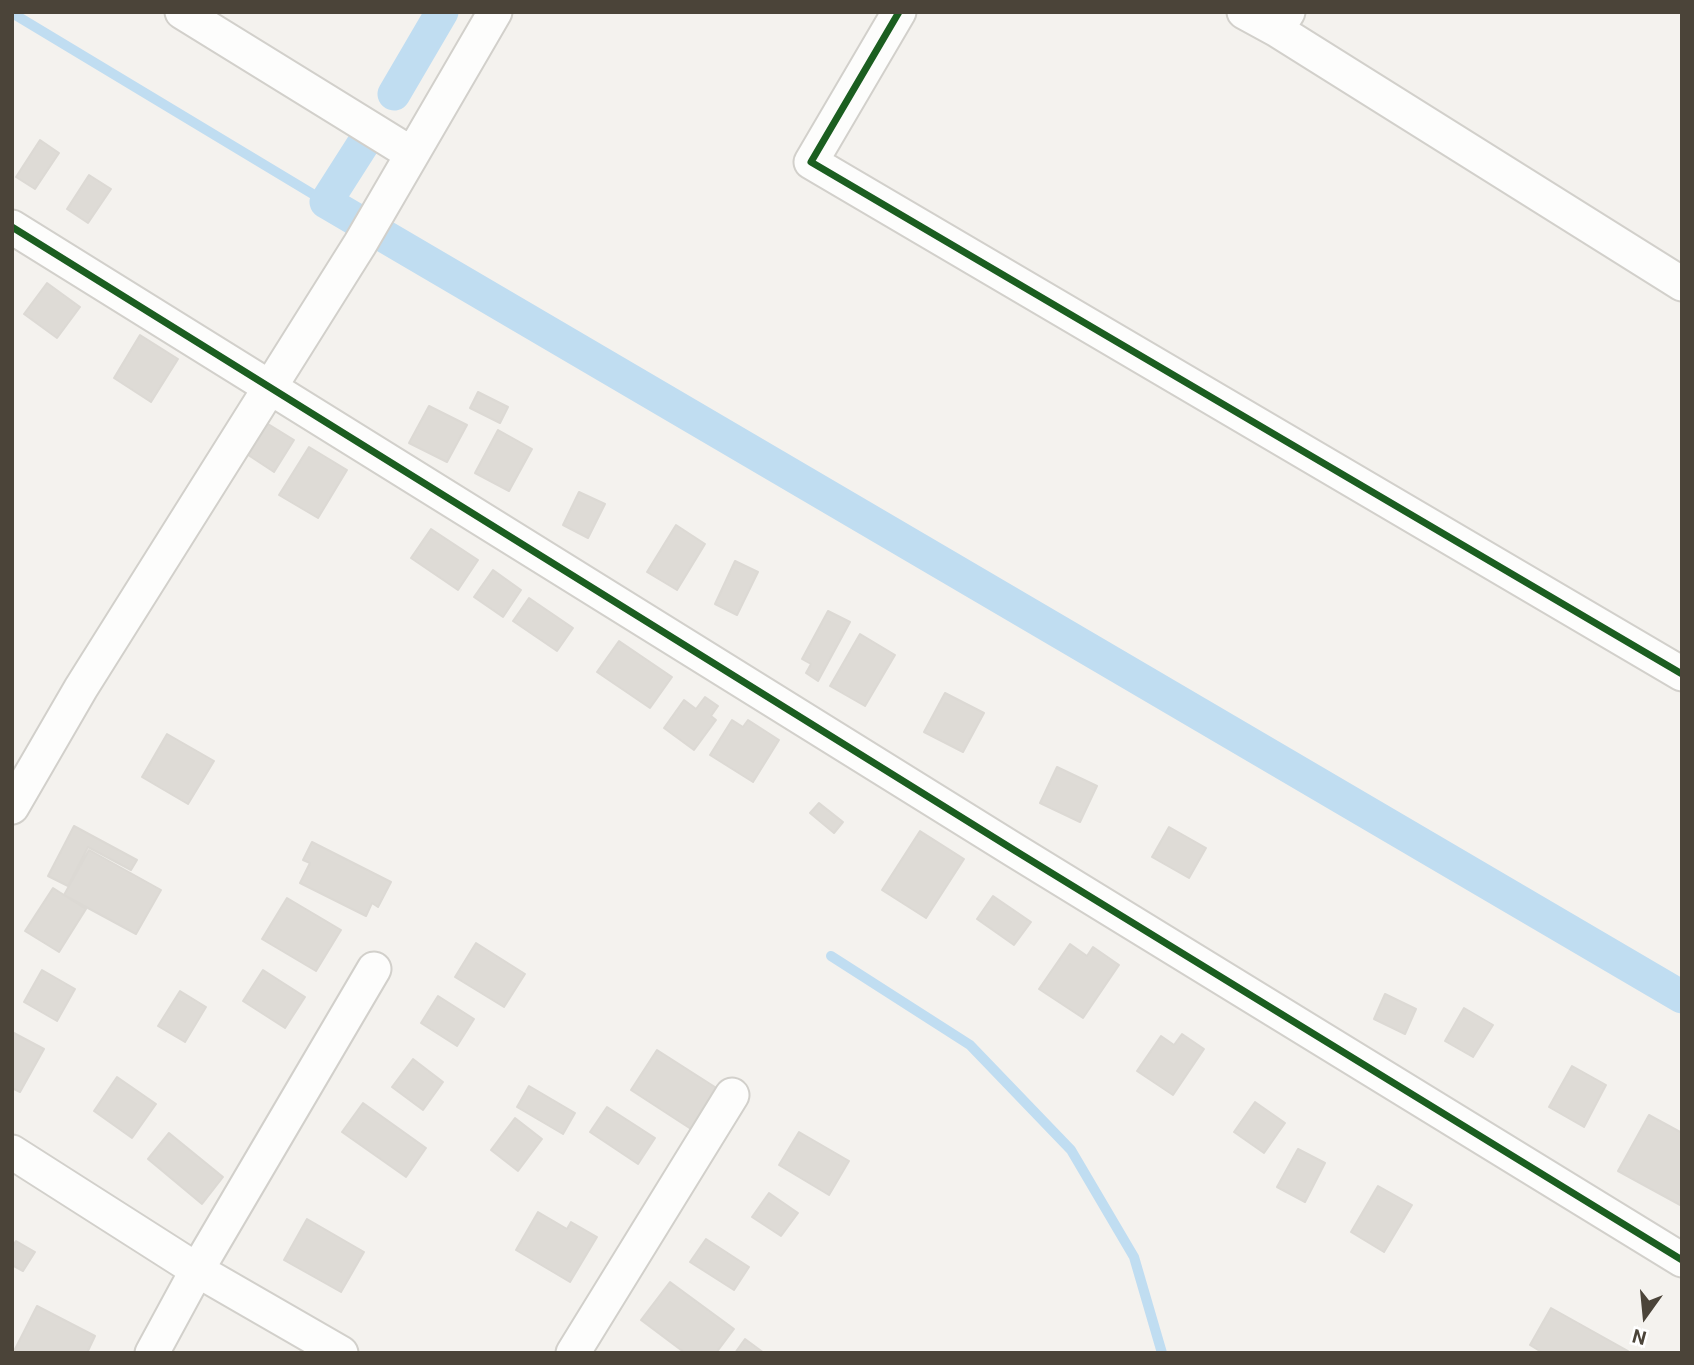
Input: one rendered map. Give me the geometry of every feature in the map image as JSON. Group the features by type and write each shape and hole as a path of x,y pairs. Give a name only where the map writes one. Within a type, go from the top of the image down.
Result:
{"street":[{"path":"182,12 412,154"},
{"path":"12,807 81,688 360,243 495,12"},
{"path":"899,12 811,162 1682,674"},
{"path":"1244,12 1282,21 1682,284"},
{"path":"12,227 1014,850 1682,1260"},
{"path":"152,1353 197,1270 373,969"},
{"path":"573,1353 732,1095"},
{"path":"12,1152 197,1270 341,1353"}],"building":[{"path":"40,140 59,153 35,189 16,177"},
{"path":"89,175 111,189 88,223 67,209"},
{"path":"47,283 80,307 57,338 24,314"},
{"path":"140,335 178,359 151,402 114,378"},
{"path":"478,392 508,407 500,423 470,408"},
{"path":"429,406 467,425 447,462 409,443"},
{"path":"247,411 294,440 274,472 227,441"},
{"path":"498,430 532,449 509,491 475,473"},
{"path":"309,447 347,470 318,518 279,495"},
{"path":"579,492 605,504 588,538 563,525"},
{"path":"676,525 705,544 677,590 647,572"},
{"path":"431,529 478,560 458,590 411,558"},
{"path":"735,561 758,572 737,615 715,604"},
{"path":"493,570 521,590 503,617 474,597"},
{"path":"529,598 573,628 557,651 513,621"},
{"path":"828,611 850,622 818,681 806,673 811,664 802,659"},
{"path":"860,634 895,655 865,706 830,686"},
{"path":"619,641 672,677 650,708 597,672"},
{"path":"945,693 984,713 963,752 924,732"},
{"path":"705,697 718,706 711,716 716,720 694,750 664,728 684,700 696,709"},
{"path":"732,720 743,727 748,720 779,740 753,782 710,755"},
{"path":"167,734 214,761 188,804 142,777"},
{"path":"1057,767 1097,786 1080,822 1040,803"},
{"path":"819,803 843,822 834,833 810,813"},
{"path":"74,826 137,860 131,870 88,847 68,886 48,876"},
{"path":"1169,827 1206,848 1189,878 1152,857"},
{"path":"920,831 964,859 926,918 882,890"},
{"path":"312,842 391,882 378,907 372,903 366,916 300,883 310,863 303,860"},
{"path":"89,850 161,890 136,934 64,895"},
{"path":"53,888 86,909 59,952 25,931"},
{"path":"993,896 1031,922 1014,945 977,919"},
{"path":"287,898 341,930 316,971 262,939"},
{"path":"476,943 525,974 504,1007 455,977"},
{"path":"1070,944 1087,956 1093,947 1119,965 1083,1018 1039,989"},
{"path":"42,970 75,989 57,1021 24,1002"},
{"path":"263,970 305,997 285,1028 243,1001"},
{"path":"180,991 206,1007 185,1042 158,1026"},
{"path":"1385,994 1416,1009 1405,1034 1374,1019"},
{"path":"438,996 474,1019 457,1046 421,1023"},
{"path":"1464,1008 1493,1025 1473,1057 1445,1041"},
{"path":"12,1032 44,1049 20,1092 12,1088"},
{"path":"1182,1034 1204,1049 1173,1095 1137,1071 1161,1036 1174,1045"},
{"path":"657,1050 718,1089 691,1129 631,1090"},
{"path":"413,1059 443,1082 423,1110 392,1087"},
{"path":"1572,1066 1606,1085 1584,1127 1549,1107"},
{"path":"117,1077 156,1104 132,1138 94,1111"},
{"path":"529,1086 575,1113 563,1134 517,1107"},
{"path":"1255,1102 1285,1123 1264,1153 1234,1132"},
{"path":"363,1103 426,1148 406,1177 342,1132"},
{"path":"607,1107 655,1138 638,1164 590,1132"},
{"path":"1649,1115 1682,1133 1682,1206 1618,1171"},
{"path":"515,1118 542,1139 518,1171 491,1150"},
{"path":"799,1132 849,1161 829,1195 779,1165"},
{"path":"169,1133 223,1177 202,1204 148,1159"},
{"path":"1298,1149 1325,1163 1305,1202 1277,1187"},
{"path":"1378,1186 1412,1205 1384,1252 1351,1232"},
{"path":"769,1193 798,1213 781,1236 752,1217"},
{"path":"538,1212 567,1229 571,1222 597,1237 570,1282 516,1250"},
{"path":"307,1219 364,1252 341,1292 284,1260"},
{"path":"706,1239 749,1267 734,1290 690,1262"},
{"path":"16,1241 35,1252 23,1271 12,1265 12,1247"},
{"path":"670,1282 734,1329 716,1353 685,1353 641,1320"},
{"path":"37,1306 95,1336 87,1353 13,1353"},
{"path":"1551,1308 1628,1351 1627,1353 1543,1353 1530,1345"},
{"path":"745,1339 764,1353 735,1353"}],"waterway":[{"path":"394,94 442,12"},
{"path":"12,13 326,202"},
{"path":"363,144 326,202 1682,997"},
{"path":"831,956 970,1045 1071,1150 1134,1257 1162,1353"}],"cycle path":[{"path":"899,12 811,162 1682,674"},
{"path":"12,227 1014,850 1682,1260"}]}
